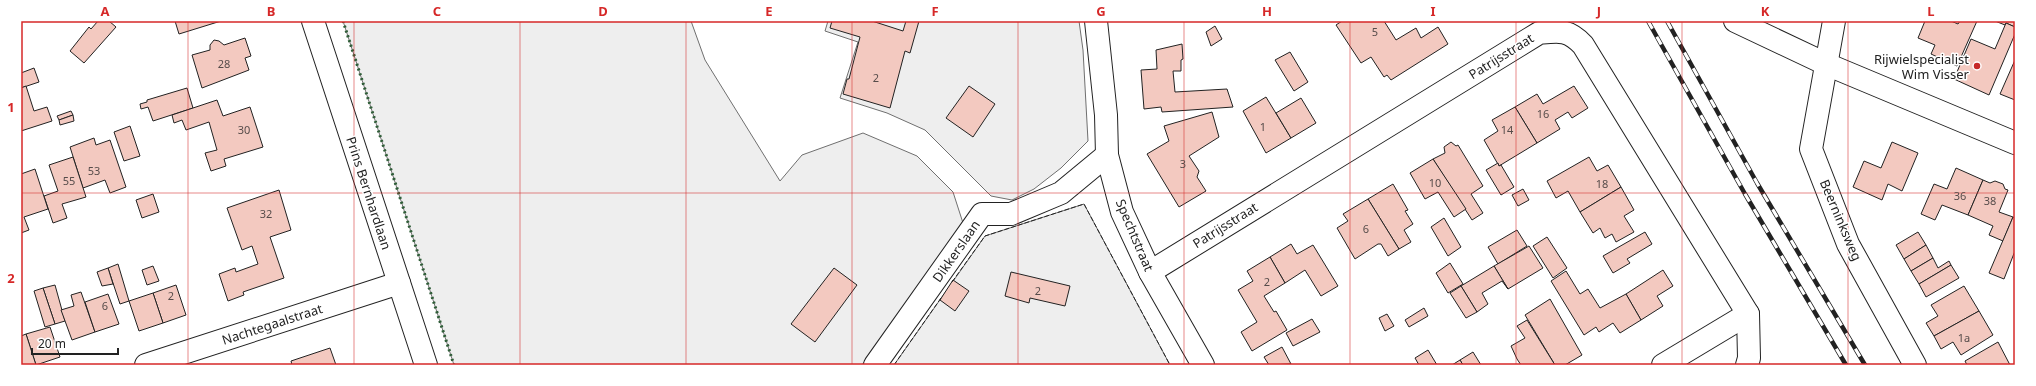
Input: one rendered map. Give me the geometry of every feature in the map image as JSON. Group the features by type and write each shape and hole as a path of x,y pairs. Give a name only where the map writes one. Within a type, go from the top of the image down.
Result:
{"street":[{"name":"Prins Bernhardlaan","path":"313,21 426,365"},
{"name":"Spechtstraat","path":"1096,21 1106,115 1106,155 1122,212 1150,272 1203,365"},
{"path":"1735,21 1826,64 2015,142"},
{"name":"Beerninksweg","path":"1834,21 1811,149 1848,244 1915,365"},
{"name":"Patrijsstraat","path":"1150,272 1539,33 1557,30 1574,35 1583,45 1748,314"},
{"name":"Dikkerslaan","path":"875,365 982,214 1011,214 1061,193 1106,155"},
{"name":"Nachtegaalstraat","path":"146,365 399,283"},
{"path":"1663,365 1748,314 1749,358 1747,365"}],"shaded area":[{"path":"343,21 691,21 705,60 780,181 802,155 863,133 917,156 953,192 963,223 862,365 454,365"},
{"path":"828,21 1079,21 1083,50 1088,141 1061,168 1034,189 1012,200 991,196 925,130 887,113 840,98 858,42 825,31"},
{"path":"1084,204 1170,365 894,365 985,236"}],"building":[{"path":"98,21 109,21 116,27 84,63 70,51 89,27 91,29"},
{"path":"175,21 221,21 179,34"},
{"path":"832,21 872,21 903,31 906,21 919,21 910,53 905,51 890,108 843,94 847,79 849,79 860,37 830,28"},
{"path":"1342,21 1384,21 1396,40 1416,28 1421,38 1438,27 1448,44 1391,80 1387,75 1384,77 1371,57 1361,63 1336,25"},
{"path":"1925,21 1951,21 1958,24 1960,21 1977,21 1957,66 1931,54 1935,45 1918,38"},
{"path":"1995,21 2015,21 2015,27 2006,23 2005,25"},
{"path":"2006,23 2015,27 2015,34 1989,95 1954,79 1971,39 1995,49"},
{"path":"1215,26 1222,39 1211,46 1206,32"},
{"path":"245,38 251,56 245,58 249,70 202,88 192,55 210,50 210,45 214,40 219,41 224,45"},
{"path":"1182,44 1183,59 1181,60 1181,71 1173,71 1175,92 1227,89 1233,107 1162,112 1161,107 1144,109 1141,70 1157,69 1156,50"},
{"path":"1290,52 1308,82 1294,91 1275,60"},
{"path":"2015,60 2015,100 2000,94"},
{"path":"34,68 39,82 21,88 21,73"},
{"path":"26,86 34,111 47,107 52,121 21,131 21,88"},
{"path":"969,86 995,104 973,137 946,118"},
{"path":"1574,86 1588,108 1572,118 1568,112 1555,120 1560,129 1537,143 1515,107 1537,94 1543,104"},
{"path":"187,88 193,108 153,121 148,107 141,109 140,104 147,102 147,100"},
{"path":"1266,97 1291,138 1266,153 1243,111"},
{"path":"1301,98 1316,123 1291,138 1276,113"},
{"path":"217,100 223,116 250,107 263,147 224,159 226,166 211,171 205,153 217,150 209,122 186,130 182,120 174,123 172,115"},
{"path":"1515,107 1537,143 1499,166 1484,140 1498,131 1492,120"},
{"path":"71,111 73,115 59,120 57,116"},
{"path":"1212,112 1219,137 1189,156 1199,171 1197,177 1206,191 1179,207 1147,154 1169,141 1164,126"},
{"path":"73,115 74,121 60,125 59,120"},
{"path":"130,126 140,156 124,161 114,132"},
{"path":"94,138 96,145 110,140 126,187 110,193 105,180 83,188 70,147"},
{"path":"1451,142 1456,146 1458,145 1483,186 1471,194 1483,213 1472,220 1433,159 1445,153 1444,147"},
{"path":"1892,142 1918,153 1902,191 1888,184 1882,200 1853,187 1864,161 1881,168"},
{"path":"73,157 86,197 62,204 67,218 53,223 44,196 58,191 49,165"},
{"path":"1589,157 1597,171 1608,165 1621,187 1580,212 1568,191 1556,198 1547,181"},
{"path":"1433,159 1466,209 1454,217 1438,192 1425,199 1410,173"},
{"path":"1498,163 1499,166 1501,165 1514,187 1501,195 1486,170"},
{"path":"1956,168 1983,180 1968,215 1942,205 1935,220 1921,214 1934,184 1947,189"},
{"path":"35,169 48,209 24,217 29,230 21,233 21,174"},
{"path":"1983,180 1990,183 1995,181 2003,184 2005,189 2008,190 1999,212 2013,217 2003,241 1989,235 1993,226 1968,215"},
{"path":"1393,184 1408,210 1405,211 1413,224 1404,230 1411,242 1399,249 1368,199"},
{"path":"1621,187 1634,210 1624,216 1634,232 1616,242 1612,234 1605,238 1600,228 1593,233 1580,212"},
{"path":"1523,189 1529,200 1518,206 1512,195"},
{"path":"279,190 291,230 270,237 284,278 243,292 244,295 228,301 219,274 235,268 236,272 258,264 252,246 242,250 227,208"},
{"path":"153,194 159,212 142,218 136,200"},
{"path":"1368,199 1399,249 1388,256 1381,244 1378,244 1355,259 1337,228 1348,221 1343,214"},
{"path":"2013,217 2015,218 2015,251 2004,279 1989,273"},
{"path":"1444,218 1461,247 1448,256 1431,227"},
{"path":"1517,230 1527,246 1498,264 1488,247"},
{"path":"1645,232 1652,244 1627,259 1630,263 1613,273 1603,256"},
{"path":"1918,232 1926,245 1904,259 1896,245"},
{"path":"1547,237 1567,268 1553,278 1533,246"},
{"path":"1291,244 1297,254 1313,245 1338,286 1321,296 1305,270 1285,283 1270,257"},
{"path":"1926,245 1933,258 1911,271 1904,259"},
{"path":"1529,246 1543,268 1508,289 1494,266"},
{"path":"1270,257 1285,283 1264,296 1274,312 1276,311 1287,330 1252,351 1241,332 1257,322 1238,290 1253,281 1247,271"},
{"path":"1933,258 1938,268 1949,261 1951,265 1919,284 1911,271"},
{"path":"1450,263 1463,284 1448,293 1436,273"},
{"path":"118,264 129,301 120,304 108,268"},
{"path":"1951,265 1959,278 1926,297 1919,284"},
{"path":"153,266 159,281 147,285 142,270"},
{"path":"1494,266 1508,289 1502,281 1482,293 1488,304 1477,312 1461,286"},
{"path":"108,268 113,284 102,286 97,272"},
{"path":"834,268 857,285 815,342 791,324"},
{"path":"1663,270 1673,286 1657,296 1663,306 1641,320 1626,294"},
{"path":"1566,271 1580,294 1588,289 1600,308 1626,294 1641,320 1620,333 1613,323 1599,332 1596,327 1584,335 1551,281"},
{"path":"1011,272 1070,286 1065,306 1030,298 1029,303 1005,296"},
{"path":"953,280 969,291 955,311 940,300"},
{"path":"55,285 65,321 55,324 43,288"},
{"path":"176,285 186,315 163,323 153,293"},
{"path":"1461,286 1477,312 1466,318 1450,293"},
{"path":"1964,286 1979,311 1934,336 1926,323 1938,316 1931,305"},
{"path":"43,288 55,324 45,327 34,291"},
{"path":"81,292 95,332 72,340 61,310 74,306 71,295"},
{"path":"153,293 163,323 139,331 129,301"},
{"path":"108,294 119,324 95,332 85,302"},
{"path":"1550,299 1582,355 1565,365 1555,365 1525,315"},
{"path":"1424,308 1428,316 1409,327 1405,320"},
{"path":"1979,311 1993,335 1961,355 1953,342 1941,349 1934,336"},
{"path":"1387,314 1394,326 1385,331 1379,318"},
{"path":"1312,319 1320,332 1293,346 1286,333"},
{"path":"1527,320 1555,365 1521,365 1517,359 1511,346 1525,338 1517,326"},
{"path":"50,327 60,357 36,365 26,334"},
{"path":"26,334 36,365 21,365 21,336"},
{"path":"1998,342 2010,365 1967,365 1965,361"},
{"path":"1282,347 1291,364 1269,365 1264,357"},
{"path":"330,348 336,365 292,365 291,361"},
{"path":"1428,350 1437,365 1419,365 1415,358"},
{"path":"1473,352 1481,365 1463,365 1460,360"},
{"path":"1460,360 1463,365 1452,365"}],"railway":[{"path":"1648,21 1745,194 1846,365"},
{"path":"1667,21 1757,183 1865,365"}],"hedge":[{"path":"343,21 454,365"}],"fence":[{"path":"952,282 985,236 1084,204 1170,365"},
{"path":"894,365 941,298"}],"place":[{"name":"Rijwielspecialist Wim Visser","path":"1977,66"}]}
